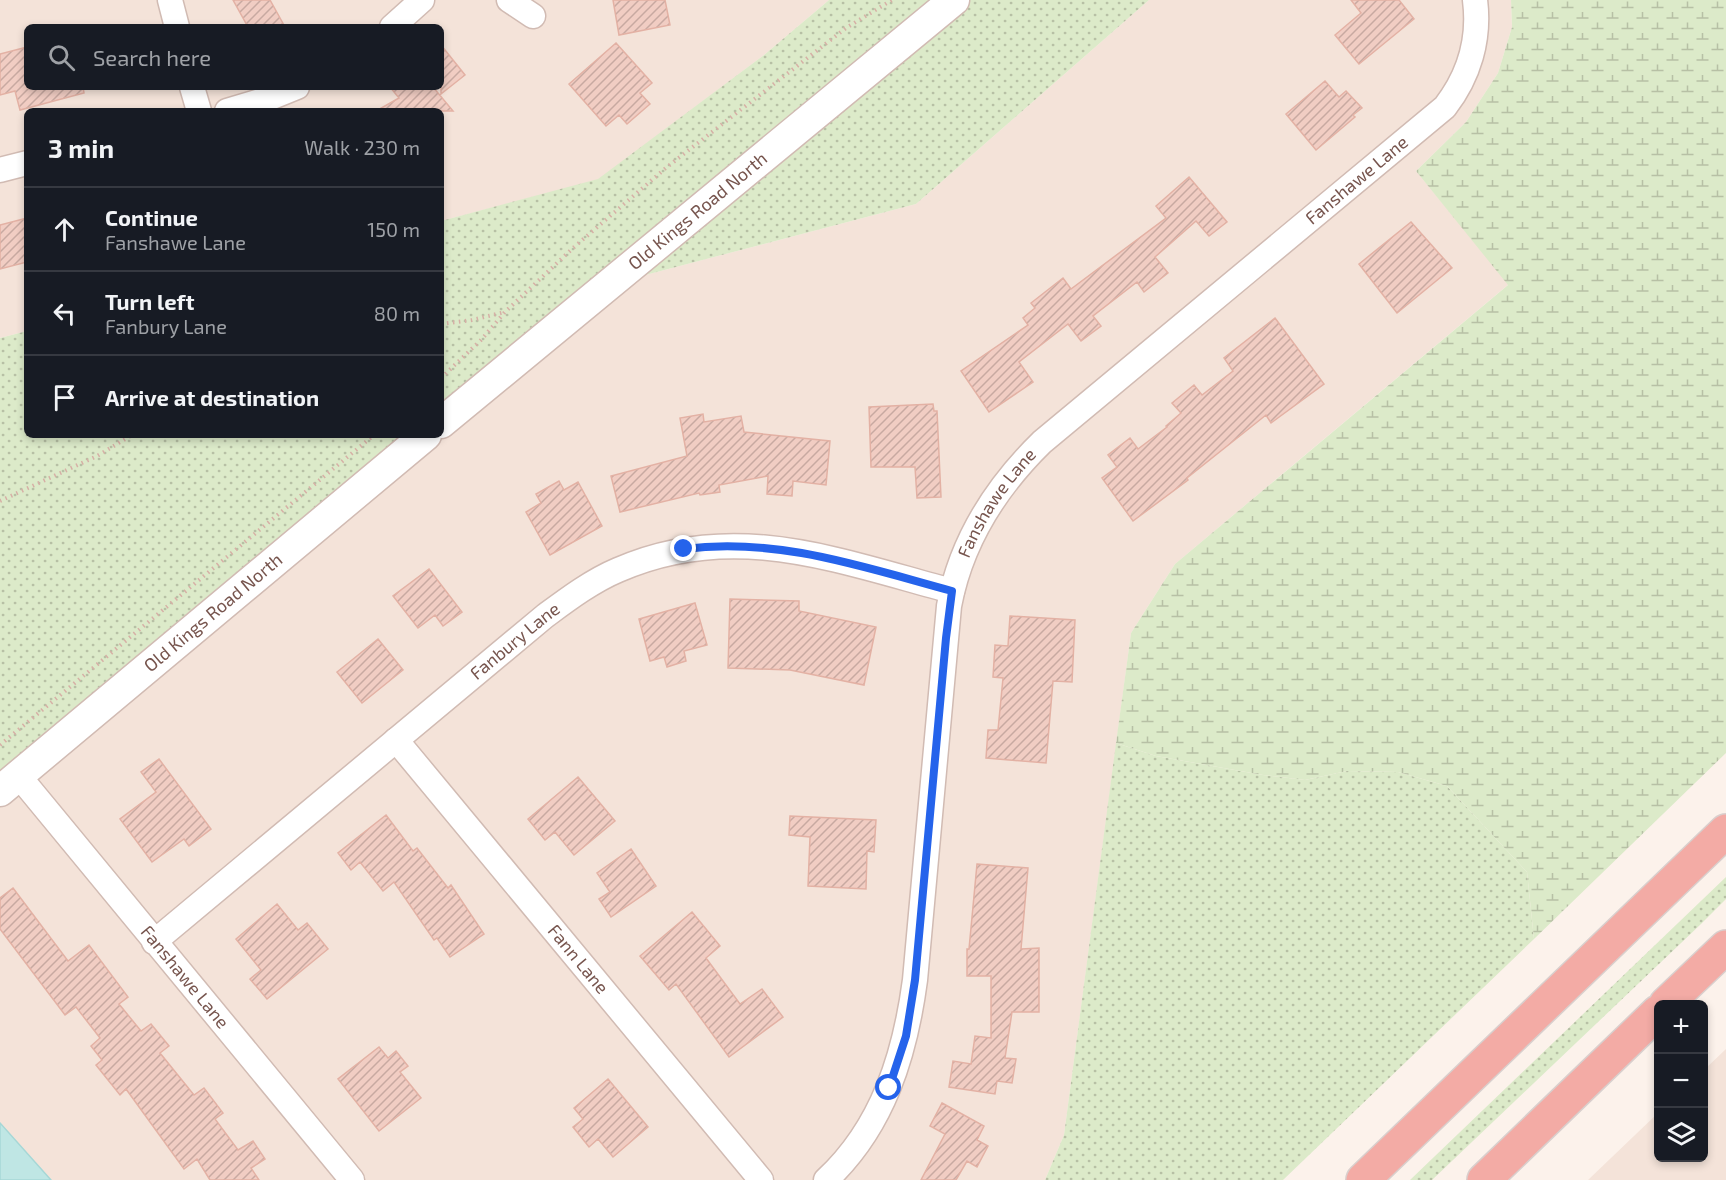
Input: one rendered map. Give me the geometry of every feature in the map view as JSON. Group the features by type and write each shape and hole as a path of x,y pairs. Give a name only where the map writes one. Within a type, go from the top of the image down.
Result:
{"highway":[{"path":"1363,1180 1726,831"},
{"path":"1671,1000 1726,947"},
{"path":"1484,1180 1654,1017"}],"street":[{"path":"170,0 176,24"},
{"path":"395,24 422,0"},
{"path":"509,0 533,16"},
{"name":"Fanshawe Lane","path":"826,1180 858,1145 875,1116 889,1088 906,1036 915,980 952,591 963,556 979,522 1005,482 1055,431 1444,107 1461,83 1472,55 1476,26 1475,0"},
{"name":"Old Kings Road North","path":"444,421 948,2"},
{"path":"193,90 198,108"},
{"path":"239,108 289,90"},
{"path":"0,170 24,164"},
{"name":"Old Kings Road North","path":"9,783 422,438"},
{"name":"Fanbury Lane","path":"154,942 539,621 588,586 617,570 669,552 719,545 779,549 822,556 952,591"},
{"name":"Fann Lane","path":"396,740 761,1180"},
{"name":"Fanshawe Lane","path":"9,783 154,942 352,1180"}],"path":[{"path":"444,375 481,340 505,312 573,248 667,167 846,28 892,0"},
{"path":"444,323 505,312"},
{"path":"0,501 89,461 127,438"},
{"path":"0,745 370,438"}],"shaded area":[{"path":"0,0 829,0 764,55 598,180 444,220 444,108 24,108 24,332 0,338"},
{"path":"1149,0 1511,0 1512,27 1498,73 1466,122 1416,171 1509,284 1175,564 1131,633 1064,1135 1045,1180 51,1180 0,1123 0,805 634,278 916,204"},
{"path":"1726,1049 1726,1180 1588,1180 1654,1117 1654,1162 1708,1162 1708,1066"}],"green space":[{"path":"829,0 932,0 444,405 444,220 598,179 764,55"},
{"path":"970,0 1149,0 916,204 634,278"},
{"path":"1511,0 1726,0 1726,753 1534,939 1527,872 1447,786 1398,772 1347,771 1305,780 1263,775 1156,756 1116,743 1131,633 1175,564 1508,285 1416,171 1466,122 1498,73 1512,27"},
{"path":"24,332 24,438 403,438 0,774 0,338"},
{"path":"1116,743 1156,756 1263,775 1305,780 1347,771 1398,772 1447,786 1527,872 1534,939 1283,1180 1045,1180 1064,1135"},
{"path":"1726,877 1726,899 1701,924 1432,1180 1410,1180"}],"water":[{"path":"0,1123 51,1180 0,1180"}],"building":[{"path":"233,0 270,0 283,24 246,24"},
{"path":"613,0 665,0 670,25 619,35"},
{"path":"1351,0 1399,0 1414,19 1359,64 1335,35 1361,13"},
{"path":"616,43 652,83 640,93 650,104 627,124 619,115 606,126 569,84"},
{"path":"24,48 24,90 84,90 84,93 20,110 15,91 0,95 0,54"},
{"path":"444,49 465,75 441,94 441,90 444,90"},
{"path":"1325,81 1339,97 1346,91 1362,108 1353,115 1355,117 1316,150 1286,114"},
{"path":"392,90 436,90 453,111 444,111 444,108 381,108 399,98"},
{"path":"1189,177 1227,222 1209,236 1196,221 1155,257 1168,273 1144,292 1137,282 1093,316 1101,326 1081,341 1068,324 1019,362 1033,382 989,412 961,371 1028,325 1023,318 1035,308 1031,303 1063,278 1071,289 1166,218 1156,206"},
{"path":"24,219 24,263 0,269 0,225"},
{"path":"1411,222 1452,268 1397,313 1359,264"},
{"path":"1275,318 1324,384 1271,423 1266,415 1187,478 1188,480 1133,521 1102,478 1117,467 1108,455 1130,438 1138,449 1167,427 1181,413 1172,403 1194,385 1202,395 1233,371 1224,358"},
{"path":"933,404 934,411 937,411 941,497 917,498 915,467 871,467 869,407"},
{"path":"703,414 704,422 741,416 744,432 830,441 826,485 793,481 792,496 767,494 768,476 719,485 720,492 700,495 699,493 620,512 611,476 687,456 680,418"},
{"path":"559,481 564,490 578,482 602,526 550,555 526,512 541,503 536,494"},
{"path":"429,569 462,612 443,626 435,615 418,628 393,596"},
{"path":"730,599 799,601 799,611 876,627 864,685 790,670 728,668"},
{"path":"695,603 707,645 684,651 686,661 667,667 664,657 650,661 639,619"},
{"path":"1010,616 1075,620 1072,682 1053,681 1046,763 986,758 988,730 998,730 1003,678 993,677 995,645 1008,646"},
{"path":"378,639 403,670 362,703 337,672"},
{"path":"159,759 211,829 189,846 184,839 152,862 120,819 156,792 141,772"},
{"path":"578,777 615,821 574,855 555,832 545,840 528,819"},
{"path":"386,815 413,851 417,848 448,888 451,885 484,934 450,957 437,938 434,940 394,882 383,891 360,862 351,870 338,853"},
{"path":"790,816 876,820 874,852 867,851 866,889 808,886 810,837 789,835"},
{"path":"631,849 656,886 611,917 599,899 610,892 597,873"},
{"path":"977,864 1028,868 1021,949 1039,948 1039,1012 1012,1012 1005,1058 1016,1059 1012,1083 997,1081 995,1094 949,1087 953,1061 971,1064 975,1036 991,1038 991,976 967,976 967,949 969,949"},
{"path":"13,888 68,961 89,945 128,997 119,1004 141,1031 151,1024 169,1046 160,1053 194,1095 204,1088 223,1113 215,1119 238,1150 253,1141 265,1159 251,1168 259,1180 210,1180 197,1159 184,1169 126,1089 120,1095 96,1065 102,1060 91,1046 100,1038 76,1007 65,1015 0,929 0,898"},
{"path":"277,904 298,930 307,923 328,949 267,999 250,979 261,970 236,939"},
{"path":"692,912 720,946 706,958 740,1004 762,989 783,1017 729,1057 676,984 669,990 640,956"},
{"path":"379,1047 388,1058 396,1051 408,1066 400,1072 421,1098 379,1131 338,1079"},
{"path":"608,1079 648,1127 613,1157 598,1139 589,1147 573,1127 583,1119 574,1108"},
{"path":"942,1103 984,1126 977,1140 988,1146 977,1167 967,1161 956,1180 921,1180 945,1134 930,1126"}],"route":[{"path":"684,549 736,545 799,552 822,556 952,591 915,980 906,1036 889,1088"}]}
